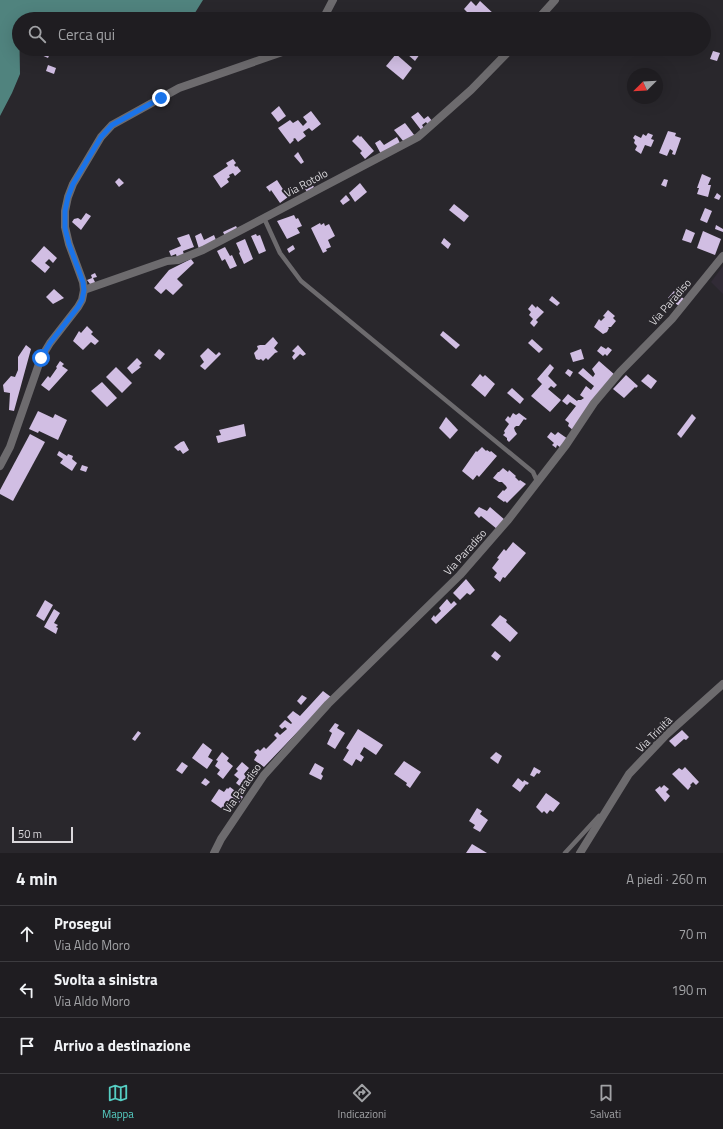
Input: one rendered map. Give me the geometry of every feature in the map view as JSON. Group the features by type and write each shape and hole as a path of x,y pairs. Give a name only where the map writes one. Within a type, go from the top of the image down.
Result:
{"street":[{"path":"327,12 333,0"},
{"path":"544,12 555,0"},
{"path":"0,466 10,447 41,358 50,343 82,300 84,290 83,282 69,244 65,228 65,211 73,184 101,137 112,125 179,88 271,56"},
{"name":"Via Rotolo","path":"84,290 167,261 178,260 197,253 418,137 465,95 504,56"},
{"name":"Via Paradiso","path":"214,853 221,839 264,775 338,694 460,575 508,520 566,445 594,403 620,372 672,319 723,256"},
{"name":"Via Trinità","path":"580,853 629,774 666,735 723,684"}],"lane":[{"path":"264,218 280,253 301,281 533,472 538,481"},
{"name":"Via Trinità","path":"565,853 609,806"}],"shaded area":[{"path":"0,0 203,0 196,12 12,12 12,56 20,56 20,74 0,116"},
{"path":"723,266 723,294 711,282"}],"building":[{"path":"471,1 476,6 480,1 492,12 467,12 464,9"},
{"path":"713,51 720,53 717,61 710,59"},
{"path":"394,56 398,56 412,68 403,80 386,66"},
{"path":"409,56 418,56 415,61"},
{"path":"48,65 56,68 54,74 46,71"},
{"path":"279,106 286,116 278,122 271,113"},
{"path":"311,111 321,124 312,131 309,128 303,132 306,136 298,142 295,138 293,139 294,140 290,144 278,128 290,120 293,123 298,120 303,126 307,122 303,117"},
{"path":"418,112 424,119 428,116 433,122 428,125 426,122 422,125 424,128 421,130 411,117"},
{"path":"405,123 415,136 404,142 394,130"},
{"path":"668,131 676,133 675,136 681,138 675,155 672,154 673,151 670,149 667,156 659,153"},
{"path":"648,133 653,135 651,139 654,140 651,147 645,145 641,154 635,150 637,146 634,143 635,140 633,138 635,135 641,138 643,134 646,136"},
{"path":"358,135 360,137 361,136 374,151 365,159 360,153 362,151 352,141"},
{"path":"397,137 400,143 381,154 375,143 380,140 384,145"},
{"path":"298,152 304,162 301,164 294,156"},
{"path":"233,159 236,163 234,165 241,171 235,176 233,173 229,175 230,177 227,179 229,182 221,188 213,176 228,166 226,163"},
{"path":"702,174 711,178 708,185 711,185 708,197 697,194 699,188 697,188"},
{"path":"119,178 124,183 119,187 115,182"},
{"path":"664,179 668,180 666,187 661,185"},
{"path":"277,180 288,197 280,203 271,190 270,192 266,187"},
{"path":"310,181 314,187 307,192 303,186"},
{"path":"360,183 367,192 355,202 349,193"},
{"path":"717,193 721,196 719,200 714,198"},
{"path":"346,195 350,200 343,205 340,201"},
{"path":"454,204 469,216 464,222 449,210"},
{"path":"705,208 712,211 707,223 700,220"},
{"path":"86,213 91,216 81,230 72,222 74,219 78,218 81,220"},
{"path":"294,215 296,219 298,218 302,226 297,228 300,233 287,239 277,221"},
{"path":"320,223 321,225 324,223 325,226 329,224 335,236 328,240 331,247 326,249 327,251 323,253 311,228"},
{"path":"716,225 723,229 723,232 715,229"},
{"path":"236,226 238,230 225,236 223,232"},
{"path":"686,229 695,233 691,243 682,240"},
{"path":"703,231 721,239 715,255 697,248"},
{"path":"201,233 204,240 214,235 216,240 199,249 195,236"},
{"path":"189,234 194,247 183,251 184,255 177,258 176,254 171,256 169,251 181,246 177,238"},
{"path":"256,234 257,236 260,235 266,251 259,254 251,236"},
{"path":"444,238 451,244 448,249 441,243"},
{"path":"245,239 253,259 244,264 236,243"},
{"path":"293,245 295,249 289,253 287,249"},
{"path":"44,246 57,258 53,263 49,259 45,263 50,267 45,273 31,261"},
{"path":"225,247 230,256 232,255 237,266 230,269 225,259 222,261 217,251"},
{"path":"191,259 194,263 177,279 183,285 173,295 166,289 161,294 154,288 169,270"},
{"path":"95,273 97,277 93,278 96,284 90,284 87,280 92,278 91,275"},
{"path":"54,289 64,298 53,304 46,297"},
{"path":"674,291 684,299 679,306 668,298"},
{"path":"552,296 560,303 557,306 549,300"},
{"path":"532,304 544,312 536,320 538,322 534,327 530,323 533,319 529,315 531,312 528,309"},
{"path":"608,310 615,316 613,318 616,321 611,327 608,327 607,332 603,334 594,327 599,319 601,321 605,317 603,316"},
{"path":"87,326 93,332 91,334 99,341 95,345 91,342 83,350 73,341 79,331 81,333"},
{"path":"443,331 460,345 456,349 440,335"},
{"path":"273,337 278,343 274,348 278,352 268,360 266,358 263,361 261,359 256,359 254,353 258,349 257,346 265,345"},
{"path":"532,339 543,349 539,353 528,343"},
{"path":"26,345 31,349 14,411 9,410 10,393 4,392 3,385 11,376 15,377 18,370 18,357"},
{"path":"298,345 306,354 303,356 300,354 294,360 292,357 295,353 292,351"},
{"path":"601,346 606,349 608,347 612,350 607,356 605,354 603,356 597,351"},
{"path":"208,348 216,355 219,352 221,354 205,370 200,366 204,362 200,356"},
{"path":"159,349 165,354 160,360 154,355"},
{"path":"581,349 584,359 573,362 570,353"},
{"path":"137,358 142,363 139,366 141,367 132,374 127,368"},
{"path":"60,361 64,364 62,366 68,370 49,391 41,385 48,376 50,378"},
{"path":"599,361 615,375 574,431 568,426 569,423 565,420 576,406 570,402 567,405 562,401 568,394 577,401 584,398 580,395 586,386 591,390 594,386 578,373 583,368 593,377 595,374 592,369"},
{"path":"550,364 554,368 548,376 557,385 554,388 551,386 548,389 561,400 550,412 531,396 542,384 537,379"},
{"path":"116,367 132,383 122,393 106,377"},
{"path":"568,369 573,372 570,377 565,373"},
{"path":"480,374 483,377 485,375 495,384 485,397 471,385"},
{"path":"648,374 657,381 651,389 641,381"},
{"path":"626,375 638,386 624,398 613,389"},
{"path":"102,382 117,398 107,407 91,391"},
{"path":"512,388 524,399 520,404 507,393"},
{"path":"38,411 53,418 55,414 67,420 58,440 39,431 38,433 29,429"},
{"path":"513,413 516,415 519,413 527,419 524,419 519,426 514,428 517,434 509,442 503,435 509,424 505,420 508,416 510,418"},
{"path":"692,414 696,418 681,438 677,434"},
{"path":"446,417 458,430 450,439 439,428"},
{"path":"244,424 246,436 218,443 216,436 221,435 219,430"},
{"path":"551,432 555,435 558,432 568,439 561,448 557,445 556,448 552,445 554,443 547,437"},
{"path":"30,434 45,442 13,501 0,494 0,490"},
{"path":"184,441 189,450 183,454 180,450 178,451 174,447"},
{"path":"482,447 486,451 491,451 497,456 479,477 477,475 473,480 462,471 476,451 477,452"},
{"path":"59,451 67,456 68,454 73,456 72,459 77,463 72,471 60,463 63,459 57,455"},
{"path":"82,465 88,467 86,472 80,470"},
{"path":"503,468 508,472 509,470 519,481 520,480 526,484 507,503 497,497 507,488 506,486 502,482 499,482 493,478"},
{"path":"479,507 487,511 490,507 505,520 497,529 481,516 479,518 474,513"},
{"path":"513,542 526,553 500,582 494,577 497,573 492,568 504,549 506,551"},
{"path":"466,579 475,590 470,595 467,593 460,600 453,593"},
{"path":"447,599 451,604 454,601 457,604 436,624 431,619 434,615 435,617 441,611 439,608"},
{"path":"45,600 53,605 44,621 36,616"},
{"path":"54,609 60,613 54,623 58,625 56,627 58,628 56,634 44,627"},
{"path":"500,615 507,620 506,622 518,633 510,642 491,625"},
{"path":"495,651 501,656 497,661 491,656"},
{"path":"323,691 331,697 264,767 254,760 257,755 254,752 258,749 260,751 264,747 266,749 277,738 274,735 277,732 280,735 287,729 285,727 282,729 279,726 285,720 291,724 292,723 287,717 293,711 300,716"},
{"path":"302,695 307,698 301,705 297,701"},
{"path":"335,723 339,725 337,728 345,733 335,749 327,744 332,733 329,731"},
{"path":"358,729 383,745 376,755 364,747 360,754 364,757 361,762 356,759 352,766 343,760 349,750 346,748"},
{"path":"682,730 689,737 686,740 684,739 675,747 669,741"},
{"path":"138,731 141,733 135,741 132,739"},
{"path":"203,743 212,750 208,757 213,760 207,769 192,758"},
{"path":"222,752 229,758 227,761 233,766 223,779 217,774 220,770 215,766 218,761 216,760"},
{"path":"496,752 502,756 498,764 490,758"},
{"path":"404,761 421,772 410,788 406,785 407,783 394,774"},
{"path":"182,762 188,766 182,774 176,770"},
{"path":"242,762 249,768 244,774 249,779 242,788 236,783 239,779 234,775 238,771 236,769"},
{"path":"315,763 324,768 321,774 323,776 321,780 309,774"},
{"path":"534,767 541,771 534,777 530,775"},
{"path":"685,767 699,782 696,785 693,782 688,790 672,774 679,768 682,770"},
{"path":"205,778 210,782 206,786 201,783"},
{"path":"518,778 523,782 524,780 529,783 527,785 526,784 520,792 512,786"},
{"path":"664,785 669,789 666,792 670,796 665,802 655,790"},
{"path":"230,787 243,797 239,803 234,799 225,811 211,801 219,789 224,792"},
{"path":"546,793 560,803 553,812 550,810 547,814 544,811 542,813 536,807"},
{"path":"477,808 482,811 480,814 488,820 480,832 473,828 475,825 469,821"},
{"path":"472,844 487,853 466,853"}],"route":[{"path":"41,358 50,343 78,307 82,300 84,290 83,282 69,244 65,228 65,211 73,184 101,137 112,125 161,98"}]}
